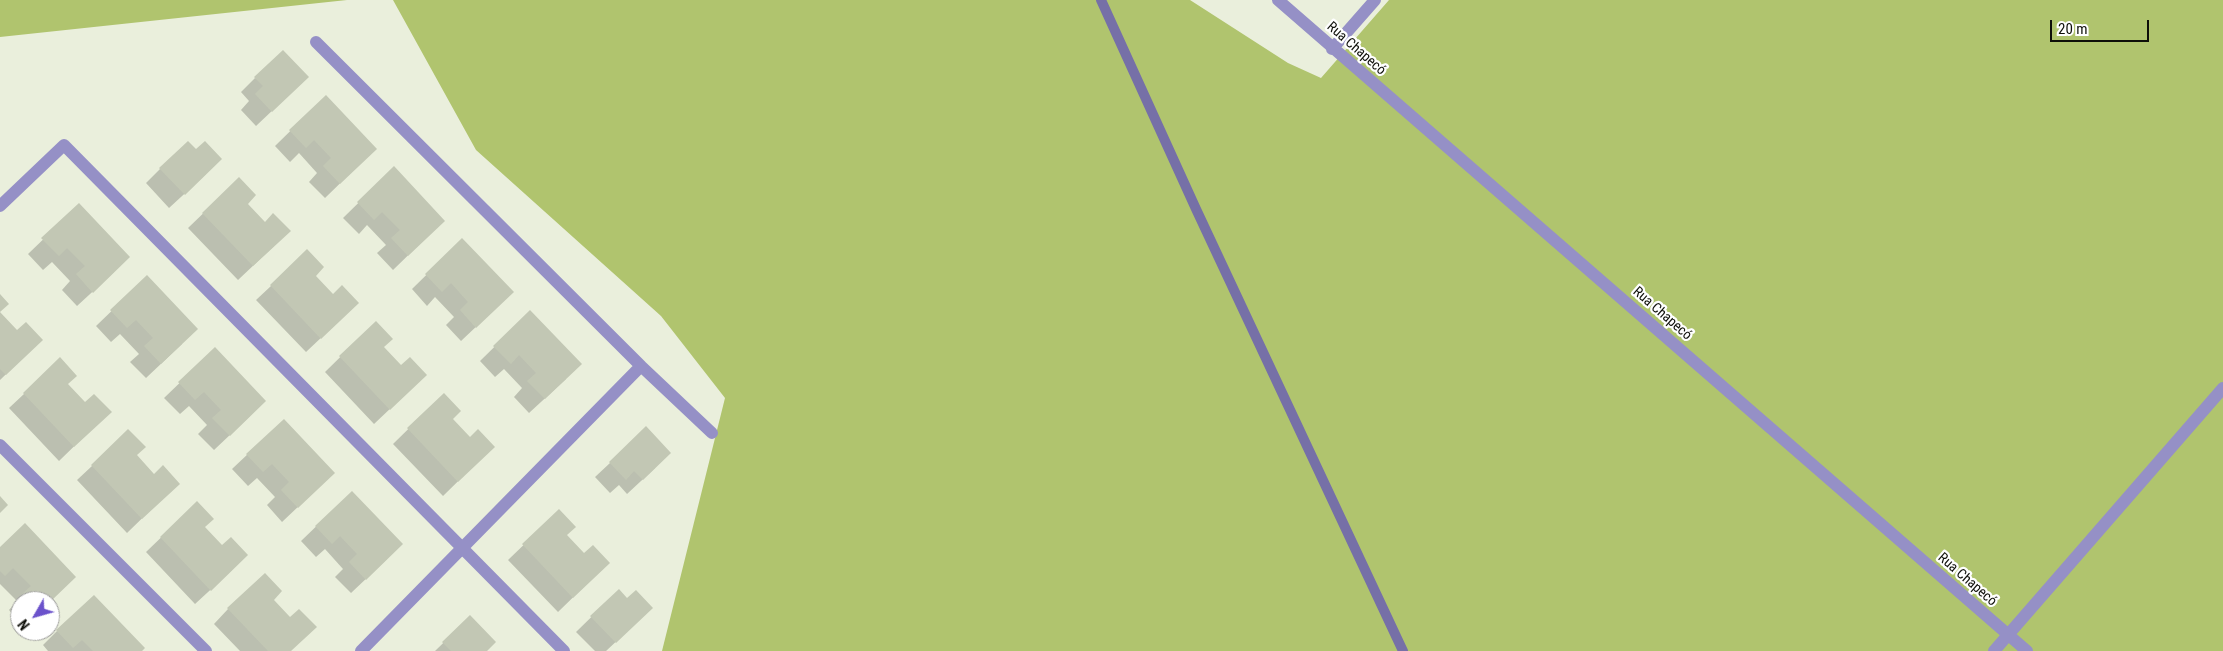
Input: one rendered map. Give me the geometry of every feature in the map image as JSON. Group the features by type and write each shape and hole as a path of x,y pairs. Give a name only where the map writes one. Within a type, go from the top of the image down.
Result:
{"street":[{"name":"Rua Chapecó","path":"1278,0 1332,49 2026,651"},
{"path":"1332,49 1375,0"},
{"path":"316,42 641,366 712,433"},
{"path":"0,206 64,145 564,651"},
{"path":"361,651 462,546 641,366"},
{"path":"1994,651 2223,388"},
{"path":"0,445 206,651"}],"green space":[{"path":"0,0 347,0 0,37"},
{"path":"393,0 1190,0 1288,63 1321,78 1389,0 2223,0 2223,651 662,651 725,398 661,316 476,150"}],"building":[{"path":"283,50 309,77 272,112 255,94 263,86 254,77"},
{"path":"326,95 377,149 340,184 323,166 331,158 314,140 306,148 289,130"},
{"path":"188,141 196,149 205,141 222,159 185,195 159,168"},
{"path":"394,166 445,221 408,256 391,238 400,230 382,212 374,220 357,202"},
{"path":"239,177 256,195 248,204 265,222 273,213 291,231 253,266 202,213"},
{"path":"79,203 130,257 93,293 76,274 85,266 67,248 59,256 41,238"},
{"path":"462,238 514,292 476,328 460,310 468,302 451,283 442,292 425,274"},
{"path":"307,249 324,267 316,276 333,294 342,285 359,303 321,339 270,285"},
{"path":"147,275 198,329 161,364 144,346 153,338 136,320 127,328 110,310"},
{"path":"0,294 9,304 0,312"},
{"path":"530,310 582,364 545,399 527,381 536,373 519,355 511,364 493,346"},
{"path":"0,312 17,330 26,322 43,340 6,375 0,369"},
{"path":"376,321 393,339 384,347 401,365 410,357 427,375 390,410 339,356"},
{"path":"215,347 266,401 230,436 212,418 221,410 204,392 195,400 178,382"},
{"path":"60,357 77,376 68,384 85,402 94,394 112,412 74,447 23,393"},
{"path":"444,393 461,411 453,419 470,437 478,429 495,447 458,482 407,428"},
{"path":"284,419 335,473 298,508 281,490 289,482 272,464 263,472 246,454"},
{"path":"646,426 671,453 643,480 634,471 626,480 609,462"},
{"path":"128,429 146,447 137,455 154,474 163,465 180,484 142,519 91,465"},
{"path":"352,491 403,544 366,580 349,562 357,554 340,536 332,544 315,526"},
{"path":"0,496 8,505 0,513"},
{"path":"197,501 214,519 205,527 222,545 231,537 248,555 211,591 160,537"},
{"path":"559,509 576,527 567,535 584,553 593,545 610,563 573,598 522,544"},
{"path":"25,523 76,577 60,592 25,591 31,586 13,568 5,576 0,571 0,547"},
{"path":"265,573 282,591 274,600 290,617 299,609 317,627 291,651 268,651 227,608"},
{"path":"619,589 627,598 636,590 653,608 616,643 590,616"},
{"path":"94,595 145,648 142,651 93,651 82,640 73,648 60,634 60,626"},
{"path":"470,615 496,642 487,651 451,651 442,642"}],"waterway":[{"path":"1101,0 1196,209 1403,651"}]}
